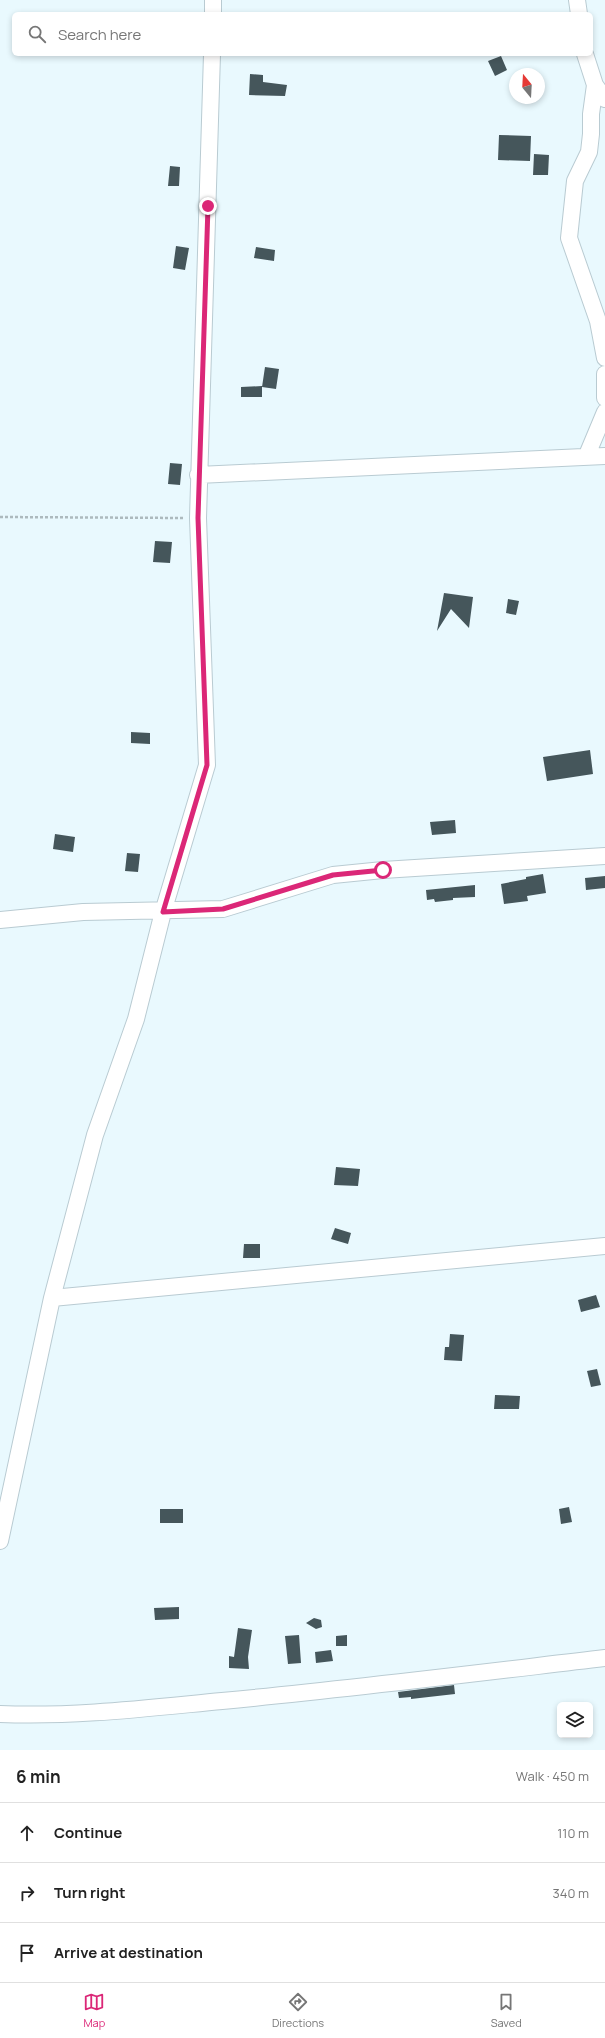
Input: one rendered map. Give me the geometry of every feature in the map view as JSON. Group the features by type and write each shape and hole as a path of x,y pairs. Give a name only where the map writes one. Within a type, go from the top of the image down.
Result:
{"street":[{"path":"212,12 213,0"},
{"path":"577,0 579,12"},
{"path":"0,1541 52,1298 95,1135 136,1019 163,912 207,765 198,518 198,476 212,56"},
{"path":"586,56 595,85 605,99"},
{"path":"595,85 591,114 592,134 589,152 575,181 569,238 598,321 605,358"},
{"path":"605,374 605,398"},
{"path":"587,455 605,412"},
{"path":"198,476 587,455 605,456"},
{"path":"0,920 83,912 163,912 223,909 333,875 383,870 605,856"},
{"path":"52,1298 605,1246"},
{"path":"0,1714 29,1715 101,1713 261,1698 605,1658"}],"path":[{"path":"0,517 198,518"}],"building":[{"path":"501,56 507,70 495,76 488,61"},
{"path":"250,74 263,75 263,82 287,85 285,96 249,95"},
{"path":"499,135 531,136 530,161 498,160"},
{"path":"534,154 549,155 548,175 533,175"},
{"path":"170,166 180,167 179,186 168,186"},
{"path":"176,246 189,248 185,270 173,268"},
{"path":"256,247 275,250 274,261 254,258"},
{"path":"265,367 279,369 276,389 262,387"},
{"path":"262,386 262,397 241,397 241,387"},
{"path":"170,463 182,464 180,485 168,484"},
{"path":"155,541 172,542 170,563 153,562"},
{"path":"444,593 473,597 469,628 451,609 437,631"},
{"path":"508,599 519,601 516,615 506,613"},
{"path":"131,732 150,733 150,744 131,743"},
{"path":"590,750 593,774 547,781 543,757"},
{"path":"455,820 456,833 432,835 430,822"},
{"path":"55,834 75,837 73,852 53,849"},
{"path":"127,853 140,854 138,872 125,871"},
{"path":"543,874 546,893 527,896 528,901 504,904 501,884"},
{"path":"605,876 605,888 586,890 585,878"},
{"path":"475,885 475,897 453,898 453,900 435,902 434,899 427,900 426,890"},
{"path":"336,1167 360,1169 358,1186 334,1185"},
{"path":"335,1228 351,1233 348,1244 331,1239"},
{"path":"244,1244 260,1244 260,1258 243,1258"},
{"path":"596,1295 600,1307 581,1312 578,1300"},
{"path":"450,1334 464,1335 462,1361 444,1360 445,1347 449,1347"},
{"path":"597,1369 601,1385 591,1387 587,1371"},
{"path":"495,1395 520,1396 519,1409 494,1409"},
{"path":"569,1507 572,1522 561,1524 559,1509"},
{"path":"160,1509 183,1509 183,1523 160,1523"},
{"path":"179,1607 179,1619 155,1620 154,1608"},
{"path":"314,1618 321,1620 322,1627 316,1629 306,1623"},
{"path":"238,1628 252,1630 248,1657 249,1669 229,1668 229,1656 234,1657"},
{"path":"299,1635 301,1663 288,1664 285,1636"},
{"path":"347,1635 347,1646 336,1646 336,1636"},
{"path":"331,1650 333,1661 316,1663 315,1652"},
{"path":"454,1685 455,1694 411,1699 411,1697 399,1698 398,1692"}],"route":[{"path":"208,206 198,476 198,518 207,765 163,912 223,909 333,875 383,870"}]}
